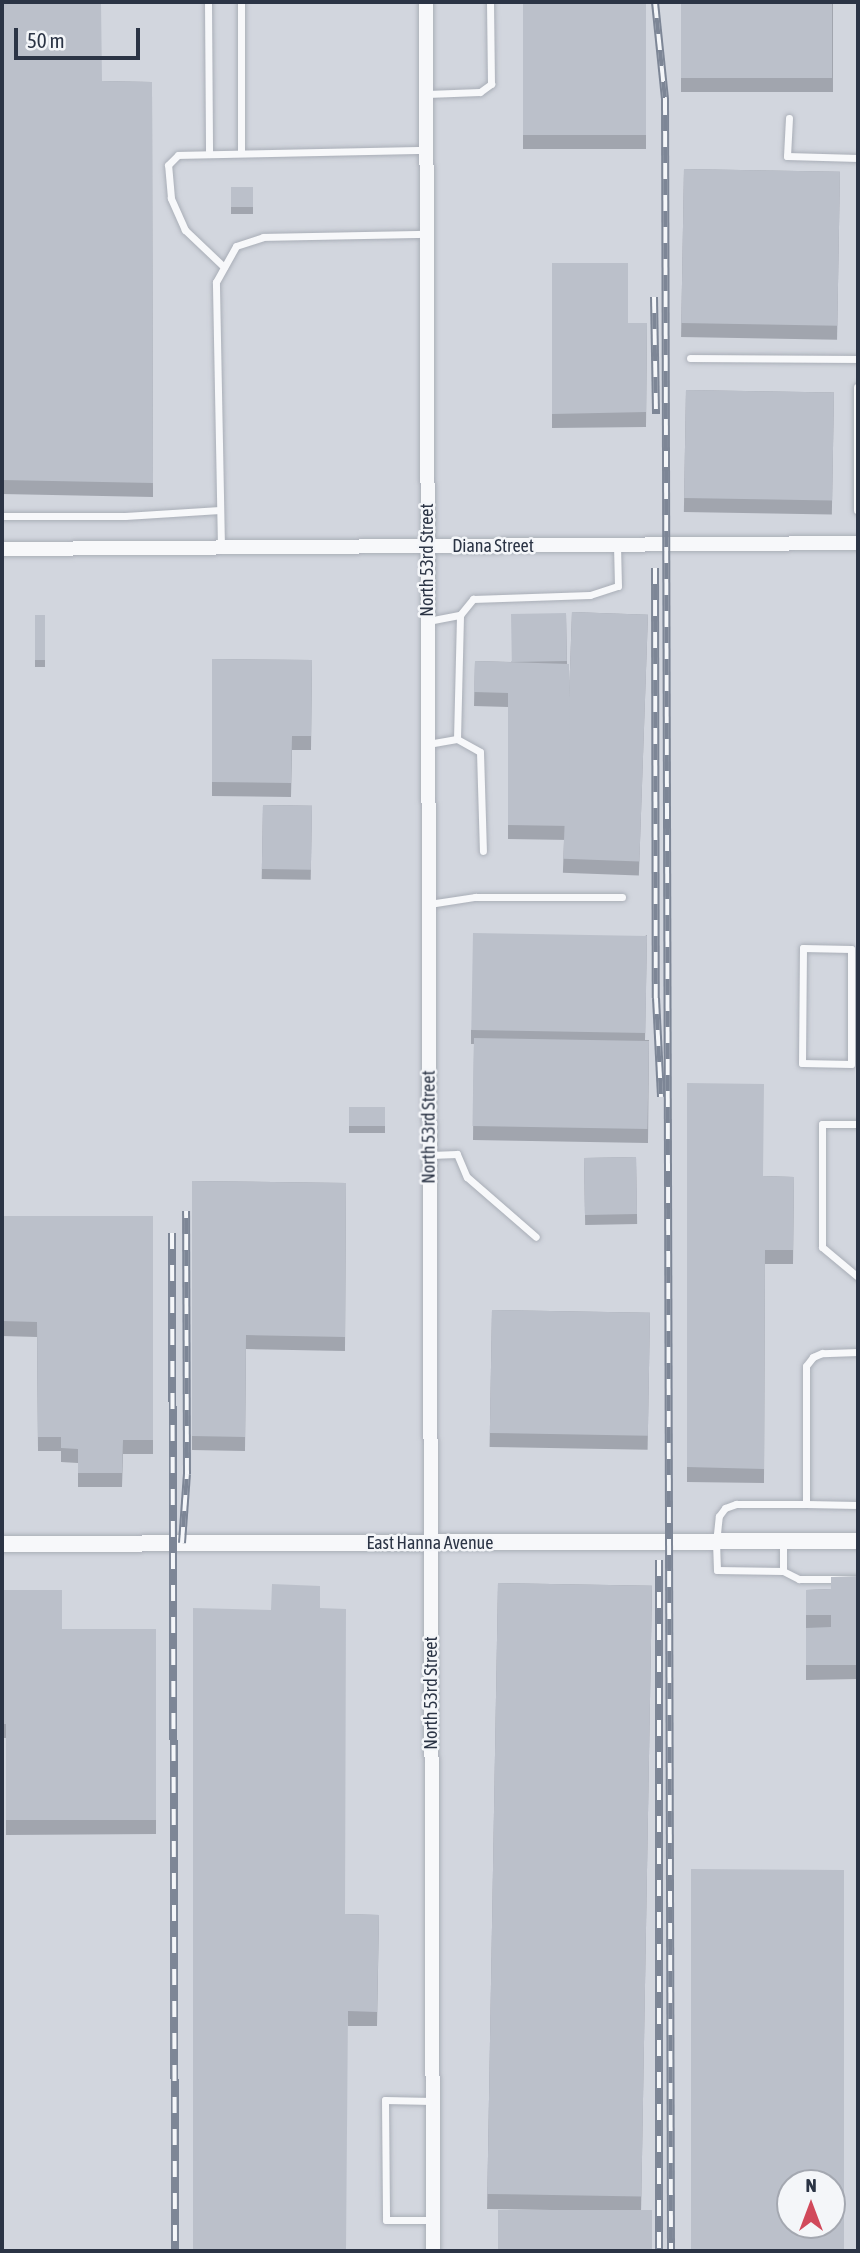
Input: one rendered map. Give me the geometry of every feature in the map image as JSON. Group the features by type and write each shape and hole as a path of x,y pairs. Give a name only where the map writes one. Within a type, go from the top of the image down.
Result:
{"street":[{"name":"North 53rd Street","path":"426,2 433,2251"},
{"name":"Diana Street","path":"2,549 858,543"},
{"name":"East Hanna Avenue","path":"2,1544 858,1541"}],"lane":[{"path":"208,2 209,154"},
{"path":"241,153 242,2"},
{"path":"426,94 480,92 491,83 489,2"},
{"path":"789,118 787,156 858,158"},
{"path":"224,267 185,230 171,198 168,166 178,155 426,150"},
{"path":"220,548 216,282 236,246 264,237 426,234"},
{"path":"690,358 858,359"},
{"path":"857,387 857,510"},
{"path":"2,516 125,516 220,510"},
{"path":"457,739 460,615 473,599 590,595 618,586 617,545"},
{"path":"428,621 460,615"},
{"path":"428,744 457,739 480,752 483,850"},
{"path":"428,904 475,897 622,897"},
{"path":"803,948 851,949 855,988 851,1064 802,1063 803,948"},
{"path":"858,1124 822,1124 822,1247 858,1277"},
{"path":"429,1155 457,1154 467,1177 536,1237"},
{"path":"806,1504 806,1366 822,1353 858,1352"},
{"path":"858,1504 736,1504 725,1508 719,1516 716,1543 718,1570 783,1571 799,1579 858,1579"},
{"path":"783,1542 783,1571"},
{"path":"433,2101 386,2100 386,2220 433,2220"}],"shaded area":[{"path":"2,2 858,2 858,2251 2,2251"}],"building":[{"path":"2,2 101,2 102,81 152,82 153,483 2,480"},
{"path":"523,2 646,2 646,135 523,135"},
{"path":"681,2 832,2 832,78 681,78"},
{"path":"684,169 840,172 837,326 681,323"},
{"path":"231,187 253,187 253,207 231,207"},
{"path":"552,263 628,263 628,323 647,323 646,412 552,414"},
{"path":"686,390 834,393 832,501 684,498"},
{"path":"572,612 648,615 639,862 563,859"},
{"path":"566,613 567,661 512,662 511,614"},
{"path":"35,615 45,615 45,660 35,660"},
{"path":"212,659 312,660 311,736 292,736 291,783 212,782"},
{"path":"475,661 569,664 570,826 508,825 508,693 474,692"},
{"path":"263,805 312,806 311,870 262,869"},
{"path":"473,933 647,936 645,1033 471,1030"},
{"path":"474,1038 649,1041 647,1129 472,1126"},
{"path":"687,1083 764,1084 763,1176 794,1177 793,1250 765,1250 764,1469 687,1467"},
{"path":"349,1107 385,1107 385,1126 349,1126"},
{"path":"636,1157 637,1214 585,1215 584,1158"},
{"path":"192,1181 346,1183 345,1337 246,1335 245,1437 192,1436"},
{"path":"2,1216 153,1216 153,1440 123,1440 122,1473 78,1473 78,1449 61,1448 61,1437 38,1437 37,1322 2,1321"},
{"path":"492,1310 650,1313 648,1436 490,1433"},
{"path":"858,1576 858,1665 806,1665 806,1628 831,1627 831,1615 806,1615 806,1590 831,1589 831,1577"},
{"path":"498,1583 652,1586 641,2197 487,2194"},
{"path":"272,1584 320,1586 320,1608 346,1609 345,1914 379,1915 377,2012 348,2011 346,2251 193,2251 193,1608 271,1610"},
{"path":"2,1590 62,1590 62,1629 156,1629 156,1820 6,1820 6,1724 2,1724"},
{"path":"691,1869 844,1870 844,2169 776,2169 776,2239 844,2239 844,2251 691,2251"},
{"path":"498,2210 652,2210 652,2251 498,2251"}],"railway":[{"path":"655,2 665,99 671,2251"},
{"path":"654,297 656,414"},
{"path":"655,568 656,998 661,1097"},
{"path":"182,1543 187,1474 186,1211"},
{"path":"172,1233 175,2251"},
{"path":"659,1560 659,2251"}]}
